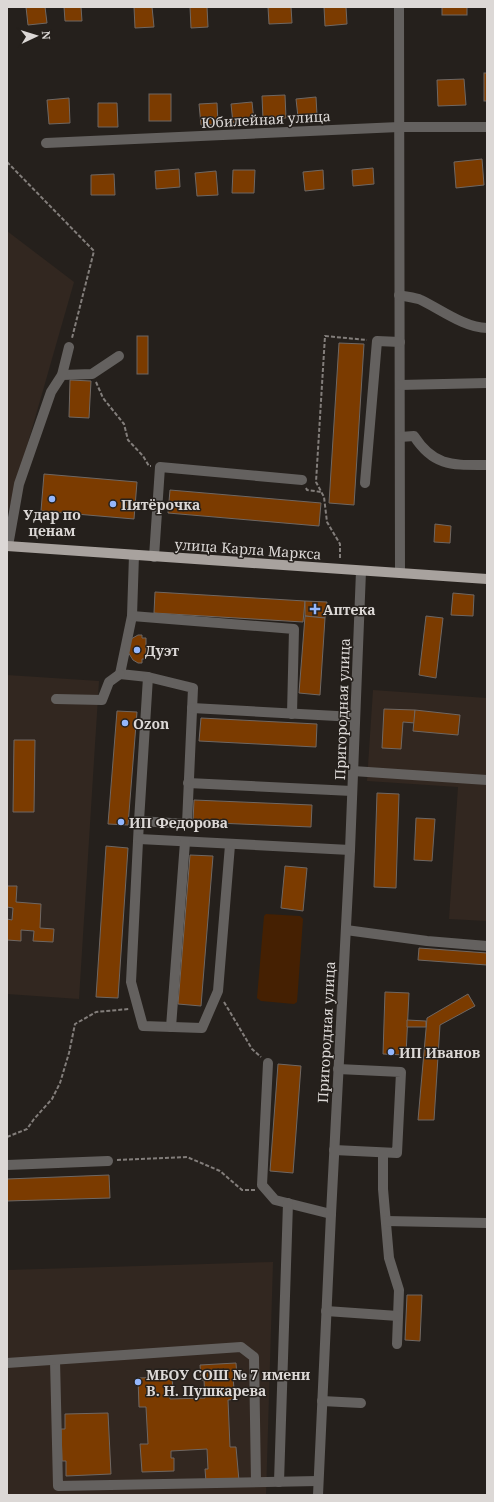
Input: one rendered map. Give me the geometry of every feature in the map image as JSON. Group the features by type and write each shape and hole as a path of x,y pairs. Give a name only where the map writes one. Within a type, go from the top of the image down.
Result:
{"main road":[{"name":"улица Карла Маркса","path":"7,546 487,579"}],"street":[{"path":"399,7 400,574"},
{"name":"Юбилейная улица","path":"46,143 399,127 487,127"},
{"path":"399,295 420,300 445,314 480,328 487,328"},
{"path":"365,483 377,341 400,342"},
{"path":"7,546 19,484 51,392 62,375 69,347"},
{"path":"62,375 92,374 119,356"},
{"path":"400,385 487,383"},
{"path":"400,437 414,436 421,448 434,458 454,465 487,465"},
{"path":"154,556 160,468 302,480"},
{"path":"120,674 132,616 134,555"},
{"name":"Пригородная улица","path":"318,1495 350,850 361,571"},
{"path":"132,616 294,629 292,714"},
{"path":"56,699 102,700 109,682 120,674 148,677 192,688 187,824 140,821"},
{"path":"148,677 132,982 143,1026 202,1028 218,991 230,845"},
{"path":"192,708 355,717"},
{"path":"353,771 487,780"},
{"path":"188,783 352,791"},
{"path":"139,840 350,850"},
{"path":"170,1027 185,842"},
{"path":"346,930 427,941 487,946"},
{"path":"268,1064 262,1185 275,1200 331,1214"},
{"path":"334,1150 397,1153 401,1072 338,1068"},
{"path":"383,1152 383,1189 389,1258 399,1290 397,1344"},
{"path":"7,1164 108,1161"},
{"path":"279,1482 288,1203"},
{"path":"386,1221 487,1223"},
{"path":"326,1311 398,1316"},
{"path":"7,1363 241,1347 254,1357 256,1482"},
{"path":"55,1360 58,1486 318,1481"},
{"path":"322,1401 361,1403"}],"path":[{"path":"7,162 94,251 69,347"},
{"path":"340,570 340,544 327,522 324,497 316,482 325,336 377,341"},
{"path":"92,374 103,398 124,424 128,440 143,456 149,466 160,468"},
{"path":"302,480 307,490 321,492"},
{"path":"218,991 252,1049 268,1064"},
{"path":"7,1137 27,1130 34,1119 52,1099 60,1083 69,1053 75,1024 96,1012 138,1008"},
{"path":"108,1161 187,1157 220,1171 242,1190 267,1191"}],"shaded area":[{"path":"7,231 74,282 7,516"},
{"path":"7,675 99,681 79,999 7,994"},
{"path":"373,690 487,698 487,921 449,919 458,787 367,781"},
{"path":"266,914 300,916 303,919 297,1002 294,1004 261,1001 257,998 264,916"},
{"name":"МБОУ СОШ № 7 имени В. Н. Пушкарева","path":"273,1262 266,1495 7,1495 7,1270"}],"building":[{"path":"26,7 45,7 47,23 28,25"},
{"path":"64,7 81,7 82,21 65,21"},
{"path":"134,7 152,7 154,27 135,28"},
{"path":"190,7 207,7 208,27 191,28"},
{"path":"268,7 291,7 292,23 269,24"},
{"path":"324,7 346,7 347,24 325,26"},
{"path":"442,7 467,7 467,15 442,15"},
{"path":"484,73 487,73 487,101 484,101"},
{"path":"464,79 466,105 438,106 437,80"},
{"path":"149,94 171,94 171,121 149,121"},
{"path":"285,95 286,118 263,119 262,96"},
{"path":"316,97 317,115 298,117 296,99"},
{"path":"69,98 70,123 49,124 47,100"},
{"path":"252,102 254,121 233,123 231,104"},
{"path":"98,103 117,103 118,127 98,127"},
{"path":"217,103 218,124 201,125 199,104"},
{"path":"482,159 484,185 456,188 454,162"},
{"path":"373,168 374,184 353,186 352,170"},
{"path":"179,169 180,187 156,189 155,171"},
{"path":"233,170 255,170 254,193 232,193"},
{"path":"323,170 324,189 305,191 303,172"},
{"path":"216,171 218,195 197,196 195,173"},
{"path":"114,174 115,195 91,195 91,175"},
{"path":"137,336 148,336 148,374 137,374"},
{"path":"339,343 364,344 354,505 329,503"},
{"path":"70,380 91,381 89,418 69,417"},
{"path":"44,474 137,482 134,519 41,511"},
{"path":"170,490 321,503 319,526 168,513"},
{"path":"435,524 451,526 450,543 434,542"},
{"path":"155,592 305,601 303,622 154,613"},
{"path":"453,593 474,595 473,616 451,615"},
{"name":"Аптека","path":"305,601 327,602 325,618 305,616"},
{"path":"305,616 325,618 320,695 299,693"},
{"path":"426,616 443,618 436,678 419,675"},
{"name":"Дуэт","path":"138,635 142,635 142,638 146,638 146,659 142,659 142,663 138,663 133,660 128,652 131,639"},
{"path":"384,709 415,710 415,723 403,722 401,749 382,748"},
{"path":"415,710 460,715 458,735 413,731"},
{"path":"117,711 137,712 128,825 108,824"},
{"path":"201,718 317,724 316,747 199,741"},
{"path":"14,740 35,740 34,812 13,812"},
{"path":"377,793 399,794 396,888 374,887"},
{"path":"194,800 312,805 311,827 193,822"},
{"path":"416,818 435,819 432,861 414,860"},
{"path":"106,846 128,848 118,998 96,997"},
{"path":"190,855 213,856 201,1006 178,1004"},
{"path":"285,866 307,868 303,911 281,908"},
{"path":"7,886 17,886 16,902 41,904 40,928 54,929 53,942 33,941 34,931 21,930 21,941 7,940 7,919 12,920 13,908 7,907"},
{"path":"419,948 487,953 487,965 418,960"},
{"path":"385,992 409,993 406,1055 383,1054"},
{"path":"468,994 475,1006 440,1025 434,1120 418,1120 427,1018"},
{"path":"407,1020 426,1021 426,1027 407,1027"},
{"path":"278,1064 301,1066 293,1173 270,1171"},
{"path":"109,1175 110,1198 7,1201 7,1179"},
{"path":"407,1295 422,1295 420,1341 405,1340"},
{"path":"236,1363 237,1378 233,1378 235,1399 228,1400 230,1447 236,1447 239,1481 206,1482 205,1469 208,1469 207,1449 171,1451 171,1458 174,1458 174,1471 142,1472 140,1444 148,1444 146,1407 139,1407 138,1378 172,1377 173,1391 169,1391 170,1399 205,1398 204,1380 201,1380 200,1365"},
{"path":"108,1413 111,1474 66,1476 66,1461 62,1461 61,1429 65,1429 65,1414"}],"place":[{"name":"Удар по ценам","path":"52,499"},
{"name":"Пятёрочка","path":"113,504"},
{"name":"Аптека","path":"315,609"},
{"name":"Дуэт","path":"137,650"},
{"name":"Ozon","path":"125,723"},
{"name":"ИП Федорова","path":"121,822"},
{"name":"ИП Иванов","path":"391,1052"},
{"name":"МБОУ СОШ № 7 имени В. Н. Пушкарева","path":"138,1382"}]}
